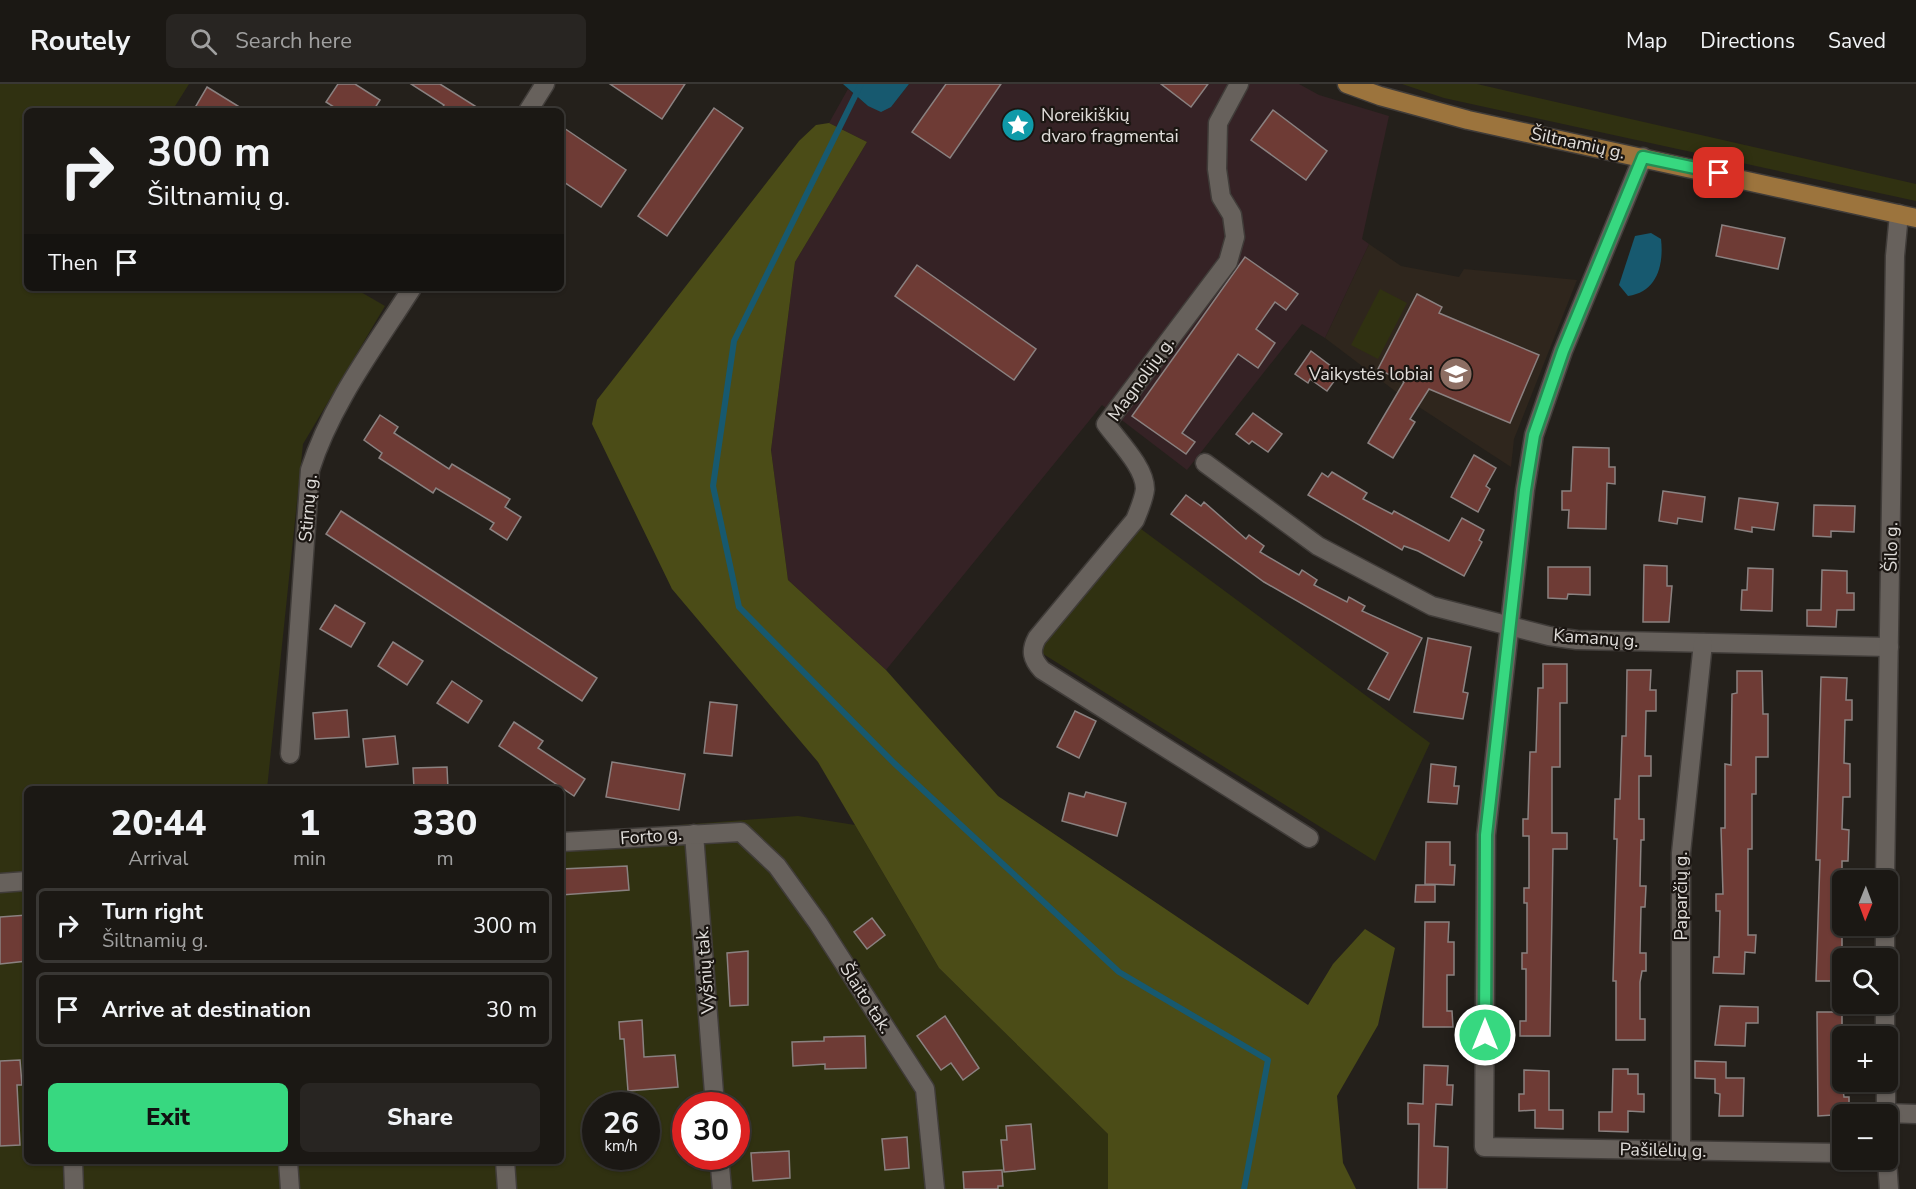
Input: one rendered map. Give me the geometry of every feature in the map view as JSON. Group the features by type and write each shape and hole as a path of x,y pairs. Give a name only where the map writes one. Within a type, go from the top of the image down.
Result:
{"main road":[{"name":"Šiltnamių g.","path":"1347,84 1380,96 1468,120 1907,216"}],"street":[{"path":"530,108 545,84"},
{"name":"Magnolijų g.","path":"1239,84 1218,123 1217,169 1221,196 1232,215 1235,237 1227,262 1106,424 1142,474 1145,488 1142,502 1135,520 1037,638 1032,651 1034,661 1042,670 1309,838"},
{"path":"1509,626 1534,435 1563,351 1643,157"},
{"name":"Šilo g.","path":"1885,870 1894,267 1907,216"},
{"name":"Stirnų g.","path":"290,754 310,470 316,451 347,389 410,291"},
{"name":"Kamanų g.","path":"1204,463 1318,546 1432,606 1576,640 1889,647"},
{"name":"Pašilėlių g.","path":"1509,626 1486,835 1484,1147 1832,1153"},
{"name":"Paparčių g.","path":"1682,1150 1681,852 1703,643"},
{"name":"Forto g.","path":"564,842 741,832"},
{"name":"Šlaito tak.","path":"741,832 777,866 818,923 925,1089 935,1189"},
{"name":"Vyšnių tak.","path":"694,834 714,1092"},
{"path":"0,883 24,881"},
{"path":"1898,1114 1916,1114"},
{"path":"72,1164 74,1189"},
{"path":"288,1164 290,1189"},
{"path":"505,1164 507,1189"},
{"path":"720,1170 722,1189"},
{"path":"1888,1170 1889,1189"}],"shaded area":[{"path":"0,84 189,84 174,108 24,108 24,291 359,291 385,306 303,444 267,786 24,786 24,1164 564,1164 564,834 798,816 855,825 939,968 1108,1134 1108,1189 0,1189"},
{"path":"909,84 1299,84 1319,95 1389,116 1362,239 1369,244 1325,338 1302,324 1187,470 1102,405 886,670 788,580 771,450 795,262 867,142 829,123 848,89 868,106 891,107"},
{"path":"1402,84 1477,84 1916,184 1916,201 1444,98"},
{"path":"829,123 867,142 795,262 771,450 788,580 886,670 998,796 1308,1005 1333,964 1365,929 1395,948 1378,1025 1337,1096 1343,1163 1356,1189 1108,1189 1108,1134 939,968 818,762 672,589 592,424 597,400 799,141 816,125"},
{"name":"Vaikystės lobiai","path":"1369,244 1401,266 1459,277 1464,269 1577,280 1514,439 1511,467 1399,394 1325,338"},
{"path":"1380,289 1407,303 1378,359 1351,345"},
{"path":"1137,526 1430,743 1375,861 1040,652 1044,640"}],"water":[{"path":"843,84 909,84 891,107 881,112 868,106"},
{"path":"1651,233 1661,239 1660,267 1652,283 1646,289 1628,296 1619,285 1635,236"}],"building":[{"path":"338,84 355,84 380,100 375,108 335,108 326,102"},
{"path":"411,84 440,84 478,108 442,108 444,105"},
{"path":"610,84 685,84 662,119"},
{"path":"946,84 1001,84 950,158 912,132"},
{"path":"1161,84 1208,84 1191,107"},
{"path":"207,87 241,108 195,108"},
{"path":"714,108 743,128 667,236 638,216"},
{"path":"1273,110 1327,151 1306,180 1251,140"},
{"path":"564,128 626,170 601,207 564,182"},
{"path":"1722,225 1785,238 1778,269 1716,256"},
{"path":"1245,257 1298,294 1286,310 1275,302 1256,329 1275,343 1258,368 1238,354 1182,433 1195,442 1186,454 1132,416"},
{"path":"917,265 1036,349 1014,380 895,296"},
{"path":"1417,294 1442,307 1439,313 1539,355 1510,423 1429,389 1410,419 1415,422 1393,458 1368,443 1404,382 1378,369"},
{"path":"1311,351 1340,373 1327,391 1310,379 1308,383 1295,374"},
{"path":"1253,413 1282,434 1268,452 1252,441 1249,444 1236,434"},
{"path":"380,415 398,427 394,433 449,469 452,464 510,499 505,507 521,517 507,540 490,529 494,523 436,488 433,493 379,458 382,453 364,440"},
{"path":"1573,447 1609,448 1609,467 1615,467 1615,484 1607,483 1606,529 1568,528 1569,510 1562,510 1562,491 1571,491"},
{"path":"1474,455 1496,468 1486,486 1490,489 1478,512 1451,497"},
{"path":"1332,472 1367,493 1363,499 1392,514 1394,511 1449,541 1462,518 1484,530 1479,540 1482,542 1464,576 1418,551 1404,546 1402,550 1308,495 1322,473 1328,477"},
{"path":"1663,491 1705,497 1702,522 1678,518 1677,524 1659,521"},
{"path":"1186,495 1201,506 1204,502 1246,539 1249,535 1264,546 1260,552 1299,575 1302,570 1317,580 1314,585 1347,602 1349,597 1365,606 1362,611 1422,638 1389,700 1368,689 1388,653 1264,582 1171,514"},
{"path":"1739,498 1778,503 1774,530 1752,527 1752,532 1735,529"},
{"path":"1814,505 1855,506 1854,532 1831,531 1831,537 1813,536"},
{"path":"341,511 597,678 582,701 326,534"},
{"path":"1644,565 1667,566 1667,586 1672,586 1669,622 1643,622"},
{"path":"1548,567 1590,567 1590,595 1568,594 1567,599 1548,598"},
{"path":"1748,568 1773,569 1772,611 1741,610 1742,590 1747,590"},
{"path":"1822,570 1847,571 1847,593 1854,593 1854,610 1837,610 1836,627 1807,626 1807,610 1821,610"},
{"path":"335,605 365,623 351,647 320,629"},
{"path":"1428,638 1471,647 1463,692 1468,693 1463,719 1414,712"},
{"path":"393,642 423,661 407,685 378,666"},
{"path":"1543,664 1567,664 1567,703 1560,703 1560,767 1552,767 1552,833 1567,833 1567,849 1553,849 1550,1036 1520,1036 1520,1021 1526,1021 1526,969 1522,969 1522,953 1527,953 1527,903 1524,903 1524,888 1529,888 1529,836 1523,836 1523,819 1528,819 1530,752 1536,752 1538,688 1543,688"},
{"path":"1627,670 1651,670 1650,690 1656,690 1656,711 1646,711 1645,756 1651,756 1651,776 1639,776 1639,819 1644,819 1640,886 1646,886 1645,907 1641,907 1640,953 1646,953 1646,971 1642,971 1640,982 1640,1019 1645,1019 1645,1040 1616,1040 1616,981 1613,981 1617,839 1614,839 1615,799 1620,799 1622,736 1626,736"},
{"path":"1737,671 1762,671 1763,714 1768,714 1768,757 1756,757 1756,794 1752,794 1752,849 1748,849 1748,935 1756,935 1755,953 1745,952 1744,974 1713,973 1714,957 1719,957 1720,911 1716,911 1716,894 1723,894 1721,828 1725,828 1725,764 1731,765 1732,694 1737,693"},
{"path":"1821,677 1847,678 1846,700 1852,700 1852,720 1845,720 1844,763 1850,764 1850,797 1843,797 1842,829 1849,830 1848,861 1842,861 1842,870 1832,870 1832,936 1842,936 1842,948 1832,948 1832,981 1816,981 1820,860 1816,860"},
{"path":"452,681 482,701 468,723 437,703"},
{"path":"710,702 737,705 732,756 704,753"},
{"path":"347,710 349,737 315,739 313,713"},
{"path":"1075,711 1096,721 1079,758 1057,747"},
{"path":"514,722 543,741 538,748 585,779 574,796 564,789 564,786 559,786 499,746"},
{"path":"395,736 398,764 366,767 363,739"},
{"path":"612,762 685,774 679,810 606,797"},
{"path":"1431,764 1456,767 1454,786 1459,786 1457,804 1428,802"},
{"path":"447,767 448,786 414,786 413,768"},
{"path":"1086,792 1126,803 1117,836 1062,821 1069,793 1084,797"},
{"path":"1426,842 1450,842 1450,865 1455,865 1454,885 1425,884"},
{"path":"627,866 629,890 564,895 564,869"},
{"path":"1416,885 1435,885 1435,902 1415,902"},
{"path":"24,915 24,961 0,964 0,917"},
{"path":"872,918 885,935 867,949 854,932"},
{"path":"1425,922 1449,922 1448,942 1454,942 1454,975 1447,975 1447,1011 1452,1011 1453,1027 1423,1027"},
{"path":"748,951 748,1005 730,1006 727,953"},
{"path":"1720,1006 1758,1007 1758,1023 1746,1023 1745,1046 1715,1045"},
{"path":"1817,1012 1832,1012 1832,1014 1842,1014 1842,1026 1832,1026 1832,1092 1843,1092 1844,1097 1849,1097 1849,1104 1832,1104 1832,1115 1818,1116"},
{"path":"945,1016 979,1068 963,1080 951,1063 941,1070 917,1036"},
{"path":"642,1020 644,1057 675,1055 678,1087 628,1091 624,1039 620,1039 619,1022"},
{"path":"865,1036 866,1068 825,1069 825,1064 793,1066 792,1042 824,1041 824,1037"},
{"path":"20,1060 22,1085 17,1085 20,1145 0,1146 0,1061"},
{"path":"1695,1061 1726,1062 1726,1078 1744,1078 1743,1116 1719,1116 1720,1094 1715,1093 1715,1079 1695,1078"},
{"path":"1424,1065 1448,1066 1447,1085 1453,1085 1452,1105 1436,1104 1434,1146 1448,1147 1447,1189 1418,1189 1419,1124 1408,1124 1408,1103 1423,1104"},
{"path":"1613,1069 1628,1069 1628,1074 1638,1074 1638,1094 1644,1094 1644,1112 1628,1111 1628,1132 1599,1131 1599,1112 1612,1112"},
{"path":"1524,1070 1549,1071 1549,1110 1563,1110 1563,1129 1535,1128 1535,1110 1519,1111 1519,1094 1524,1094"},
{"path":"1031,1124 1035,1169 1004,1172 1001,1140 1007,1140 1006,1126"},
{"path":"907,1137 909,1168 885,1170 882,1139"},
{"path":"789,1151 790,1178 753,1181 751,1153"},
{"path":"1002,1170 1003,1186 998,1186 998,1189 964,1189 963,1172"}],"waterway":[{"path":"861,84 734,341 713,486 739,607 894,763 1119,972 1268,1060 1244,1189"}],"place":[{"name":"Noreikiškių dvaro fragmentai","path":"1018,125"},
{"name":"Vaikystės lobiai","path":"1456,374"}],"route":[{"path":"1485,1035 1486,835 1525,490 1534,435 1563,351 1643,157 1719,173"}]}
